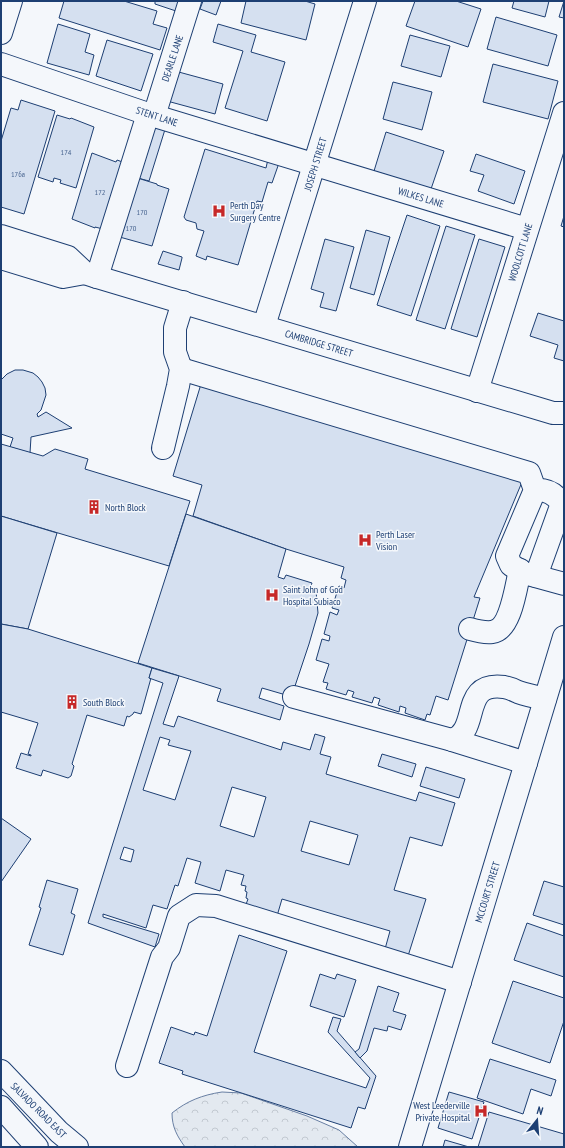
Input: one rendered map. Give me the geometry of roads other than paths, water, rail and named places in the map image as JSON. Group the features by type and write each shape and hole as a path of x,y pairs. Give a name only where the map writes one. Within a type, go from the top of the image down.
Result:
{"street":[{"path":"1,33 11,1"},
{"name":"DEARLE LANE","path":"91,275 151,115 190,1"},
{"name":"JOSEPH STREET","path":"264,326 366,1"},
{"name":"STENT LANE","path":"1,64 151,115 314,164"},
{"name":"WOOLCOTT LANE","path":"477,391 564,113"},
{"name":"WILKES LANE","path":"314,164 527,229"},
{"name":"CAMBRIDGE STREET","path":"1,236 68,256 91,275"},
{"name":"CAMBRIDGE STREET","path":"1,258 63,277 91,275 560,416"},
{"path":"163,448 177,393 181,369 175,352 175,328 183,302"},
{"path":"181,369 529,473 535,490 507,556 511,565 528,573 564,584"},
{"path":"470,629 492,632 499,629 507,621 528,573 560,509 561,502 555,494 535,490"},
{"name":"MCCOURT STREET","path":"410,1147 564,637"},
{"path":"452,740 460,736 465,729 477,694 487,688 505,687 545,699"},
{"path":"294,697 452,740 526,763"},
{"path":"127,1066 162,957 169,948 179,916 196,905 216,906 460,982"},
{"name":"SALVADO ROAD EAST","path":"1,1071 58,1132 77,1147"},
{"path":"1,1107 37,1147"}],"place":[{"name":"Perth Day Surgery Centre","path":"219,211"},
{"name":"North Block","path":"94,507"},
{"name":"Perth Laser Vision","path":"365,540"},
{"name":"Saint John of God Hospital Subiaco","path":"272,595"},
{"name":"South Block","path":"72,702"},
{"name":"West Leederville Private Hospital","path":"481,1111"}]}
